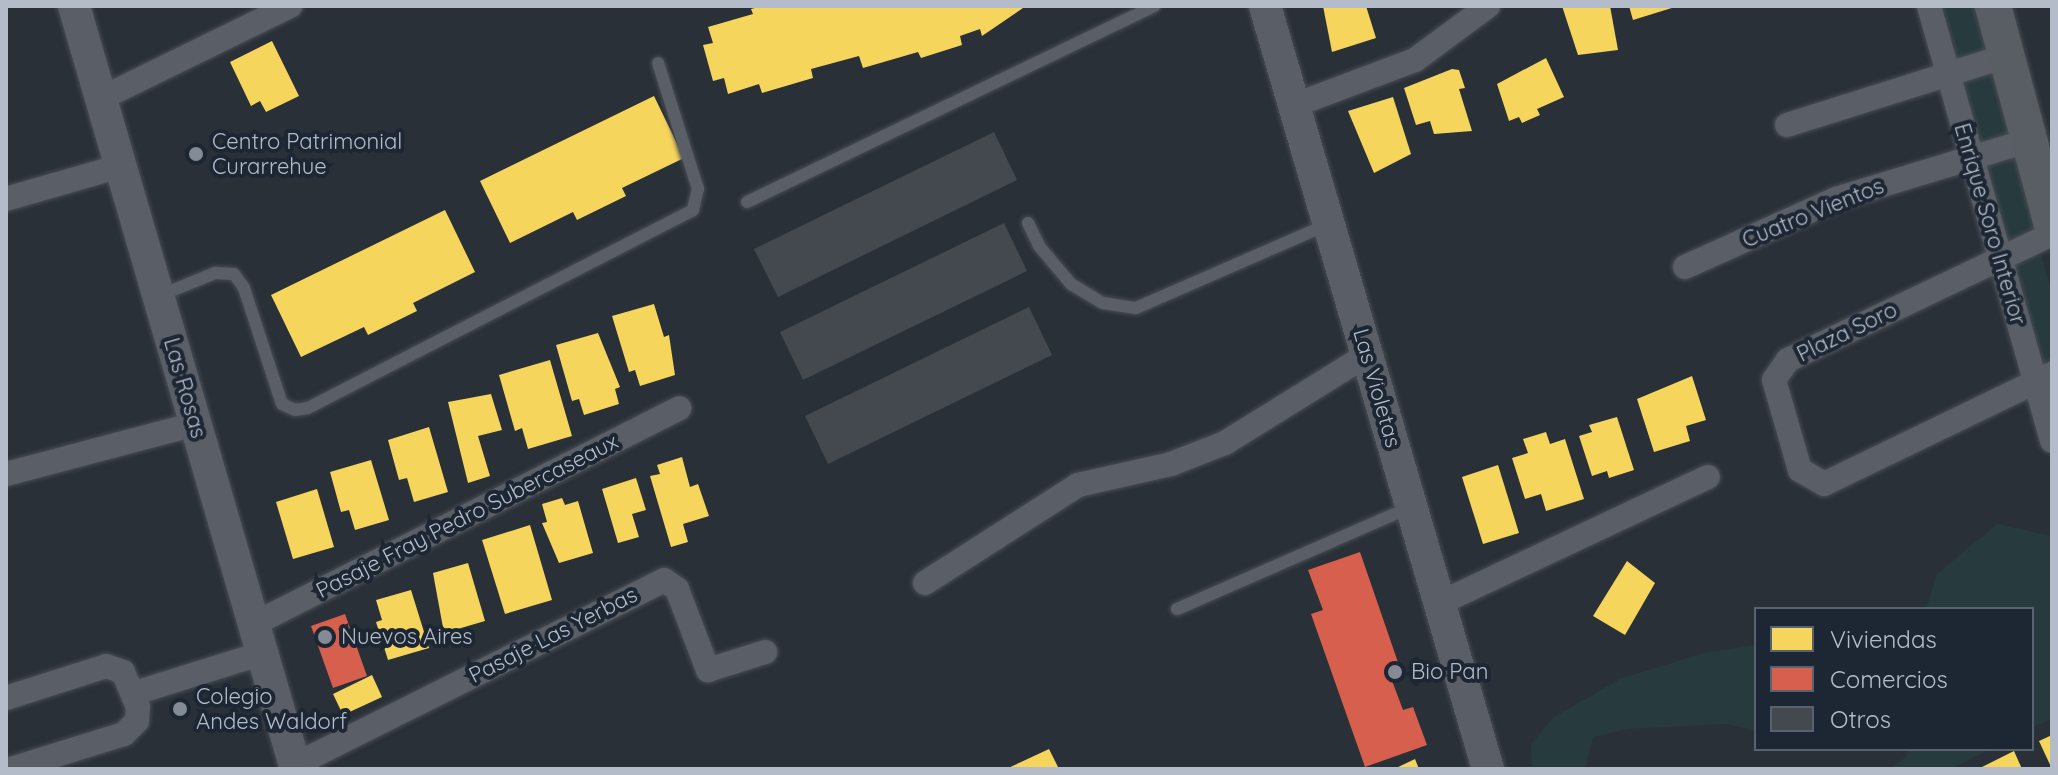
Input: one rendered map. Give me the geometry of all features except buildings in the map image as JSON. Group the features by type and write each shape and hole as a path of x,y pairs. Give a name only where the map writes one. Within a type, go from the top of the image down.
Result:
{"main road":[{"path":"1993,6 2052,224"}],"street":[{"name":"Las Rosas","path":"74,6 296,767"},
{"path":"100,99 290,6"},
{"name":"Las Violetas","path":"1265,6 1488,769"},
{"path":"1295,105 1415,60 1488,6"},
{"name":"Enrique Soro Interior","path":"1929,6 2000,258 2044,378 2052,441"},
{"path":"1787,125 2006,56"},
{"name":"Cuatro Vientos","path":"1685,267 1817,206 2030,140"},
{"path":"6,199 120,166"},
{"name":"Plaza Soro","path":"2044,378 1824,484 1800,470 1776,391 1777,370 1788,360 2052,234"},
{"path":"925,583 1078,485 1171,464 1225,443 1367,355"},
{"name":"Pasaje Fray Pedro Subercaseaux","path":"135,693 258,639 679,408"},
{"path":"6,474 195,424"},
{"path":"1440,603 1708,477"},
{"name":"Pasaje Las Yerbas","path":"296,767 664,580 677,589 708,670 723,670 765,652"},
{"path":"6,698 106,666 123,672 135,693 137,721 124,734 11,769"}],"lane":[{"path":"747,202 1154,6"},
{"path":"158,296 215,273 234,274 244,288 282,404 295,410 308,408 693,210 698,189 658,63"},
{"path":"1028,223 1039,246 1071,284 1103,303 1136,308 1329,223"},
{"path":"1177,609 1411,507"}],"green space":[{"path":"1942,6 1974,6 2052,294 2052,363 2038,369"},
{"path":"1997,524 2052,536 2052,718 2034,727 2034,607 1927,607 1937,574"},
{"path":"1754,645 1754,730 1726,724 1627,729 1593,737 1585,769 1532,769 1531,744 1554,717 1622,678 1708,652"},
{"path":"1908,751 1986,751 1950,769 1889,769 1906,757"}],"place":[{"name":"Centro Patrimonial Curarrehue","path":"196,154"},
{"name":"Nuevos Aires","path":"325,637"},
{"name":"Bio Pan","path":"1395,672"},
{"name":"Colegio Andes Waldorf","path":"180,709"}]}
